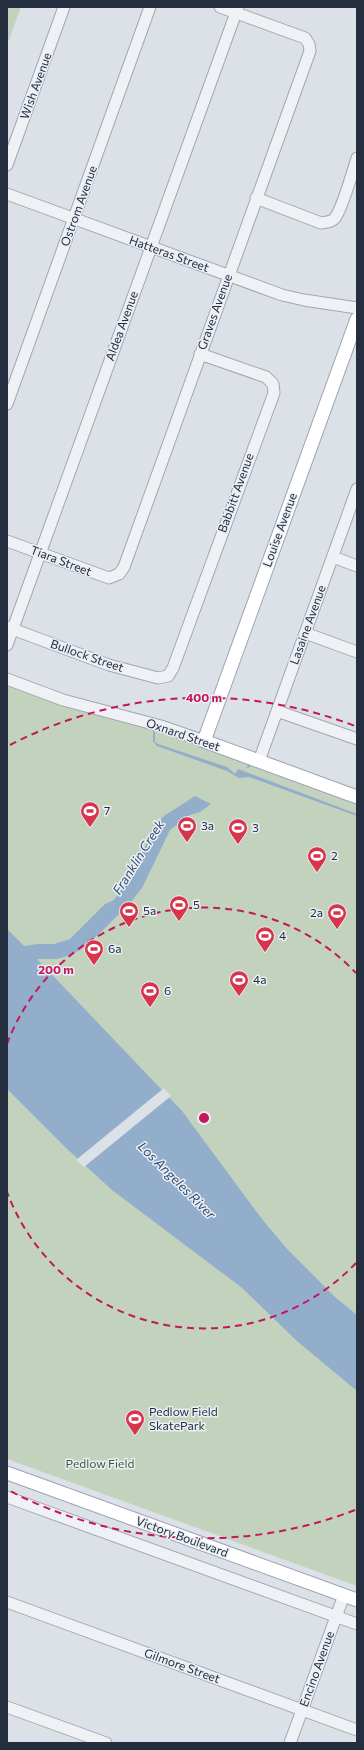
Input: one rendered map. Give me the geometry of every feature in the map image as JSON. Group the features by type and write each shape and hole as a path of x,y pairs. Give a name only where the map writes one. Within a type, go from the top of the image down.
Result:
{"main road":[{"name":"Louise Avenue","path":"204,742 357,319"},
{"name":"Oxnard Street","path":"204,742 357,797"},
{"name":"Victory Boulevard","path":"7,1473 357,1600"}],"street":[{"name":"Wish Avenue","path":"7,165 64,7"},
{"name":"Ostrom Avenue","path":"7,404 150,7"},
{"path":"220,7 237,10"},
{"name":"Graves Avenue","path":"115,577 124,567 310,51 310,44 305,38 237,10"},
{"name":"Aldea Avenue","path":"7,645 10,628 41,553 237,10"},
{"path":"256,198 321,223 330,222 336,217 340,208 357,158"},
{"name":"Hatteras Street","path":"7,194 292,298 357,308"},
{"name":"Babbitt Avenue","path":"168,676 173,668 274,393 273,384 266,377 200,354"},
{"name":"Lasaine Avenue","path":"259,761 357,489"},
{"name":"Tiara Street","path":"7,540 102,577 115,577"},
{"path":"333,557 357,566"},
{"name":"Bullock Street","path":"10,628 116,667 158,678 168,676"},
{"path":"305,633 357,652"},
{"name":"Oxnard Street","path":"7,680 64,700 161,726 204,742"},
{"path":"277,711 357,739"},
{"name":"Victory Boulevard","path":"7,1497 357,1624"},
{"name":"Encino Avenue","path":"290,1743 344,1596"},
{"name":"Gilmore Street","path":"7,1602 357,1730"},
{"path":"7,1707 106,1743"}],"green space":[{"path":"7,7 21,7 7,45"},
{"name":"Pedlow Field","path":"7,685 89,713 164,733 357,803 357,1586 7,1459"}],"water":[{"path":"152,740 158,744 227,767 235,774 238,769 357,814 357,816 249,777 239,778 227,771 157,746"},
{"name":"Los Angeles River","path":"195,796 211,804 200,812 190,815 170,830 142,888 131,902 99,934 80,950 71,955 57,959 37,959 182,1111 262,1219 288,1250 335,1297 357,1315 357,1391 297,1341 241,1287 112,1190 65,1147 7,1089 7,929 24,946 54,944 70,939 105,904 114,900 127,882 158,822 164,816"}],"pier":[{"path":"164,1088 171,1096 84,1167 76,1160"}],"waterway":[{"path":"154,728 154,741"},
{"path":"248,767 252,763"}],"place":[{"name":"7","path":"90,828"},
{"name":"3a","path":"187,843"},
{"name":"3","path":"238,845"},
{"name":"2","path":"317,873"},
{"name":"5","path":"179,922"},
{"name":"5a","path":"129,928"},
{"name":"2a","path":"337,930"},
{"name":"4","path":"265,953"},
{"name":"6a","path":"94,966"},
{"name":"4a","path":"239,997"},
{"name":"6","path":"150,1008"},
{"name":"Pedlow Field SkatePark","path":"135,1436"}],"water label":[{"name":"Franklin Creek","path":"138,857"}]}
